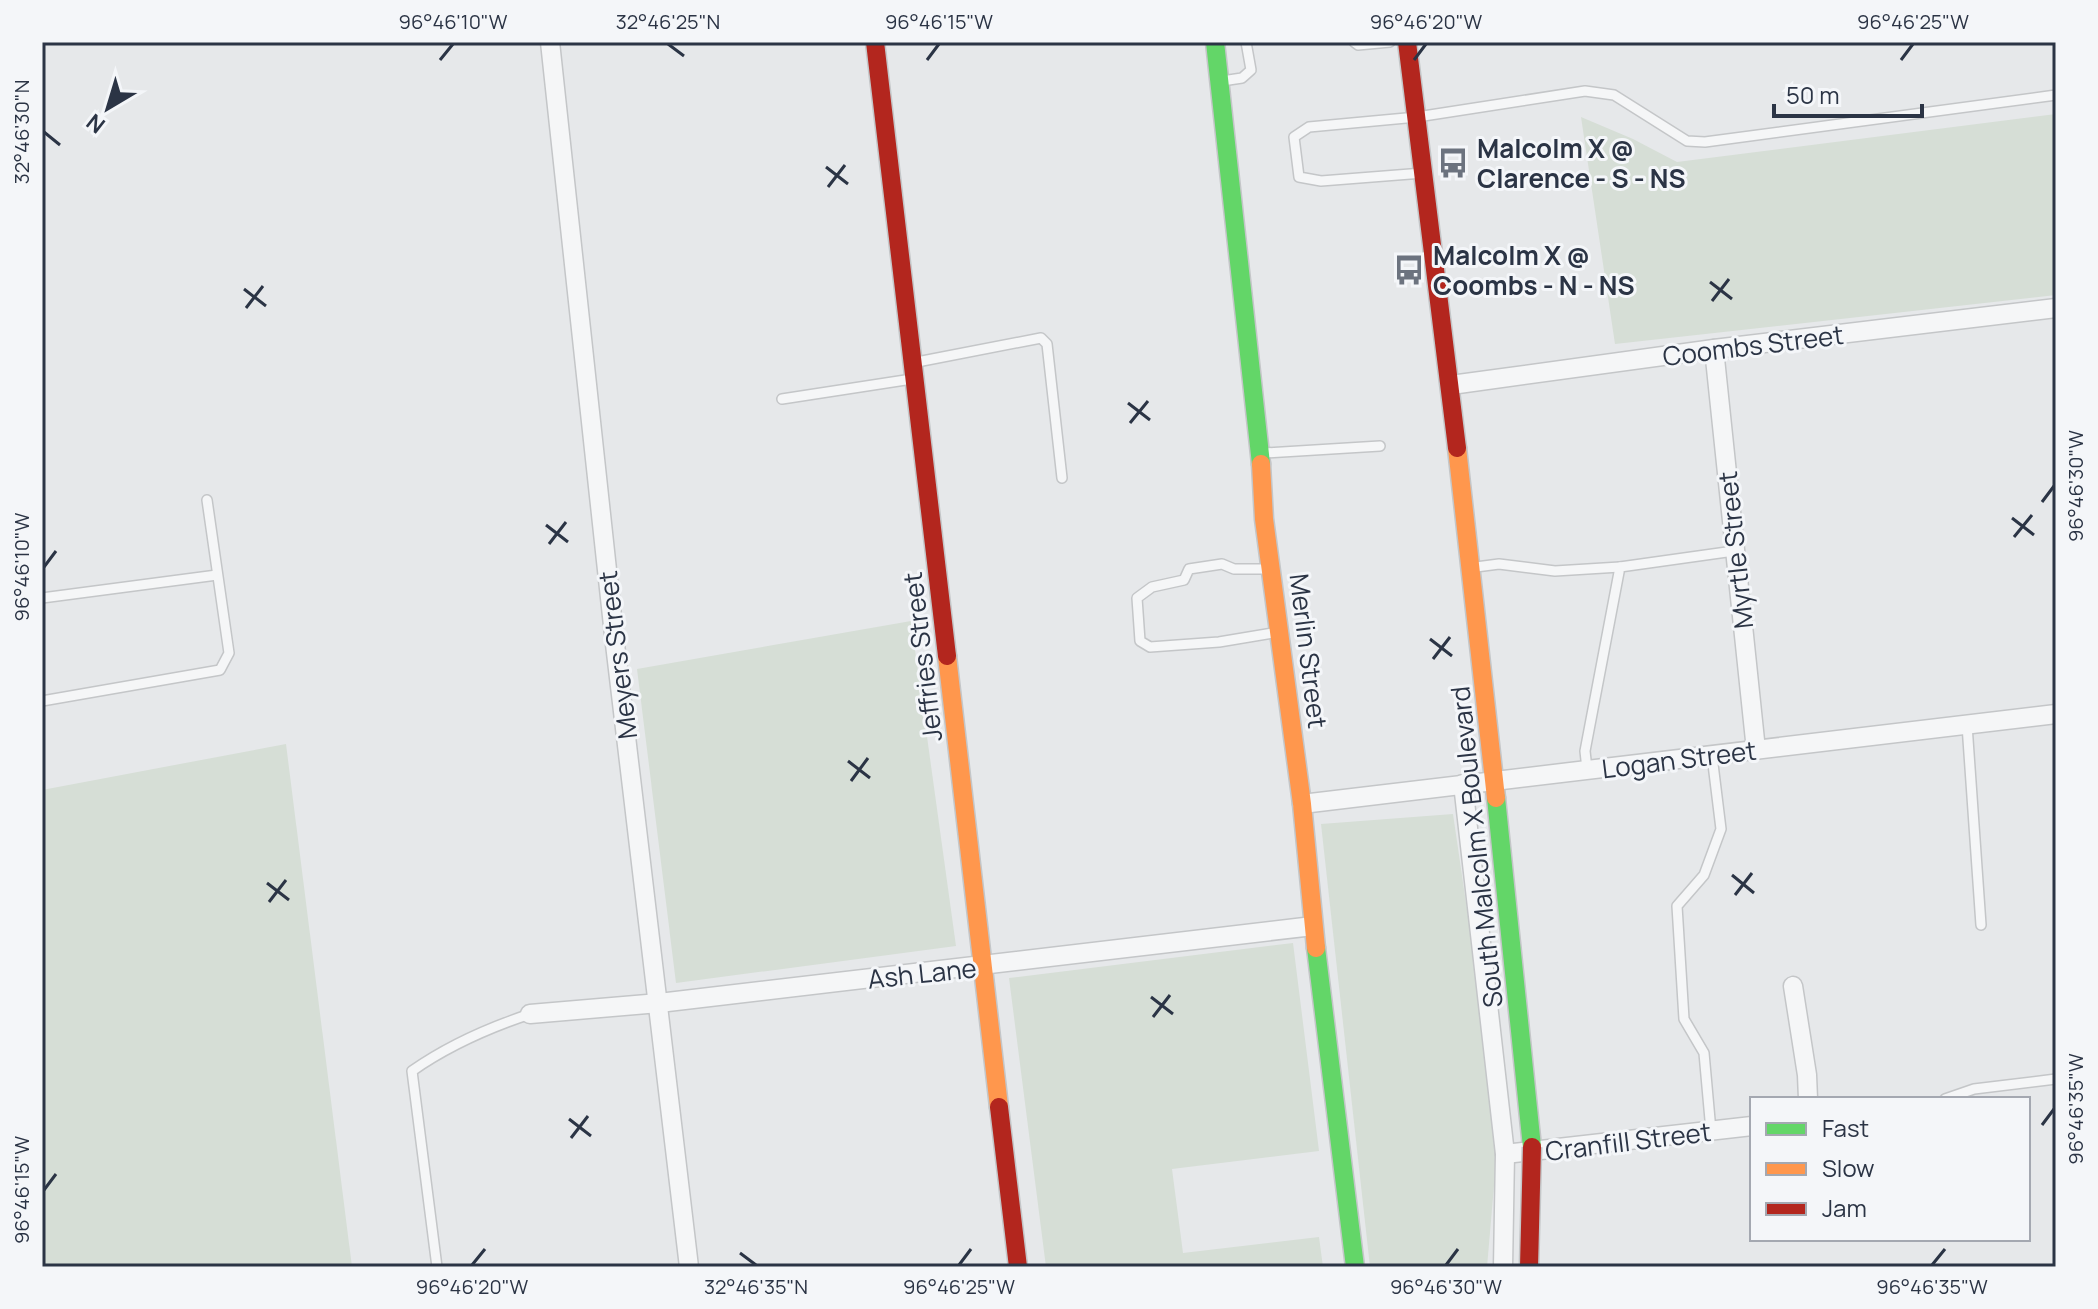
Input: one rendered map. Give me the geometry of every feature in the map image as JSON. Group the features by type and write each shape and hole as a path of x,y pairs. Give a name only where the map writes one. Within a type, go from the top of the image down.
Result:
{"street":[{"name":"Meyers Street","path":"550,42 614,628 689,1267"},
{"name":"Jeffries Street","path":"875,42 1018,1267"},
{"name":"Merlin Street","path":"1215,42 1261,453 1264,519 1302,804 1313,926 1355,1267"},
{"name":"South Malcolm X Boulevard","path":"1407,42 1451,385 1500,820 1532,1147 1529,1267"},
{"name":"Coombs Street","path":"1451,385 1714,349 2056,308"},
{"name":"Myrtle Street","path":"1714,349 1756,750"},
{"name":"Logan Street","path":"1302,804 2056,714"},
{"path":"1463,784 1505,1154 1503,1267"},
{"name":"Ash Lane","path":"530,1014 659,1003 1313,926"},
{"path":"1793,986 1808,1097"},
{"name":"Cranfill Street","path":"1505,1154 1750,1126"}],"lane":[{"path":"1219,82 1242,78 1251,70 1246,42"},
{"path":"1354,42 1358,45 1390,42"},
{"path":"1423,173 1321,181 1299,177 1294,137 1309,127 1417,117 1585,91 1614,95 1687,141 1705,142 2056,95"},
{"path":"782,399 914,370 978,348 1041,338 1047,344 1062,478"},
{"path":"1261,453 1380,446"},
{"path":"42,701 220,670 229,653 207,500"},
{"path":"1472,567 1499,564 1555,571 1620,567 1734,551"},
{"path":"1272,569 1234,569 1222,564 1189,569 1184,580 1152,587 1137,598 1140,641 1150,647 1219,642 1281,632"},
{"path":"1587,769 1585,751 1620,567"},
{"path":"42,598 217,575"},
{"path":"1967,725 1981,925"},
{"path":"1711,1131 1704,1053 1684,1019 1677,906 1704,875 1721,829 1712,756"},
{"path":"437,1267 412,1071 436,1054 485,1029 530,1014"},
{"path":"1951,1097 1974,1089 2056,1079"}],"shaded area":[{"path":"2056,114 2056,295 1615,344 1581,117 1677,162"},
{"path":"911,621 956,946 676,983 637,669"},
{"path":"286,744 352,1267 42,1267 42,790"},
{"path":"1453,814 1499,1128 1487,1267 1370,1267 1321,824"},
{"path":"1293,943 1319,1151 1172,1169 1183,1253 1319,1237 1323,1267 1046,1267 1009,978"}],"traffic: fast":[{"path":"1215,42 1261,464"},
{"path":"1496,798 1532,1147"},
{"path":"1316,948 1355,1267"}],"traffic: slow":[{"path":"1457,448 1496,798"},
{"path":"1261,464 1264,519 1302,804 1316,948"},
{"path":"947,656 999,1107"}],"traffic: jam":[{"path":"875,42 947,656"},
{"path":"1407,42 1457,448"},
{"path":"999,1107 1018,1267"},
{"path":"1529,1267 1532,1147"}],"place":[{"name":"Malcolm X @ Clarence - S - NS","path":"1453,163"},
{"name":"Malcolm X @ Coombs - N - NS","path":"1409,270"}]}
